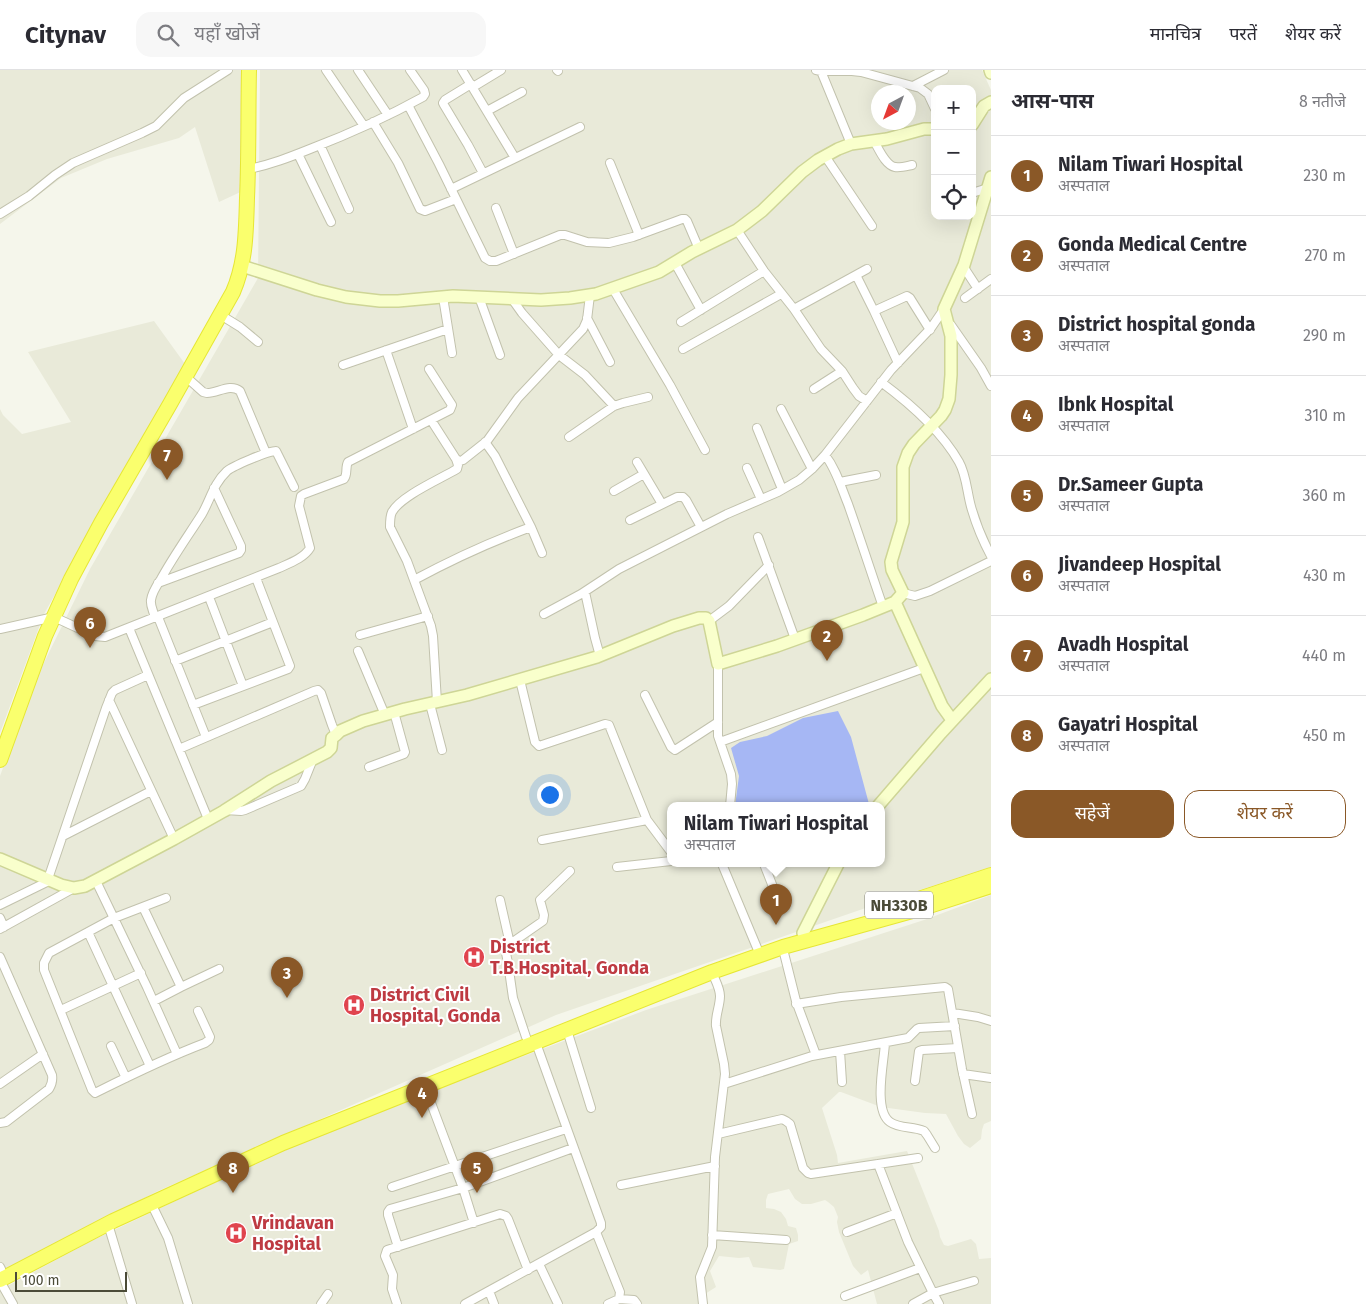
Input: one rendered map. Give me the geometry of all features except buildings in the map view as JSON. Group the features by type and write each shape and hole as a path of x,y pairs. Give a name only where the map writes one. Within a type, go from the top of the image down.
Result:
{"highway":[{"path":"0,760 45,636 71,579 239,278 246,231 249,70"},
{"name":"NH330B","path":"782,944 804,933 864,917 991,875"},
{"name":"NH330B","path":"0,1273 96,1221 272,1142 531,1040 758,952 782,944 923,908 991,886"},
{"name":"NH330B","path":"0,1273 283,1142 425,1087 531,1040 567,1030 758,952"}],"street":[{"path":"0,214 30,196 73,163 156,126 184,98 228,70"},
{"path":"326,70 364,126"},
{"path":"358,70 388,115"},
{"path":"248,169 270,165 320,145 373,122 423,97 425,94 424,90 410,70"},
{"path":"462,70 515,158"},
{"path":"483,173 443,103 445,100 501,70"},
{"path":"872,75 882,70"},
{"path":"915,85 944,70"},
{"path":"851,144 818,71 852,71 909,85"},
{"path":"916,87 924,90 931,100"},
{"path":"486,111 522,92"},
{"path":"976,119 984,106 991,102"},
{"path":"408,105 485,258 490,261 496,261 560,235 588,242 609,243 639,235 682,219 685,219 699,249"},
{"path":"373,122 398,163 420,209 425,211 456,198"},
{"path":"451,189 580,127"},
{"path":"242,266 317,290 346,297 380,301 443,296 540,300 590,295 613,289 659,272 737,230 762,211 802,172 838,149 851,144 931,129"},
{"path":"874,141 892,166 896,168 912,166"},
{"path":"320,145 349,208"},
{"path":"298,154 331,222"},
{"path":"825,156 872,226"},
{"path":"610,163 639,235"},
{"path":"976,190 989,182"},
{"path":"544,614 585,592 619,569 727,514 782,489 799,480 812,469 826,455 881,382 930,330 945,310 963,266 989,182"},
{"path":"496,208 514,254"},
{"path":"737,230 764,271 794,309 821,349 842,371 859,396 867,401"},
{"path":"675,263 701,310"},
{"path":"963,266 978,289"},
{"path":"794,309 867,269"},
{"path":"681,322 764,271"},
{"path":"856,275 898,363"},
{"path":"965,298 990,282"},
{"path":"613,289 706,450"},
{"path":"683,349 781,294"},
{"path":"456,459 463,460 485,442 518,398 583,329 587,318 590,295"},
{"path":"443,296 452,353"},
{"path":"874,311 907,296 930,330"},
{"path":"479,297 500,355"},
{"path":"512,299 559,355 585,375 614,406"},
{"path":"945,310 991,386"},
{"path":"945,310 951,336 949,399 945,410 914,444 908,453 903,467 903,522 891,562 899,598 924,668 942,706 952,720"},
{"path":"219,314 240,327 258,342"},
{"path":"587,318 610,362"},
{"path":"342,365 448,329"},
{"path":"386,350 413,428"},
{"path":"0,629 54,617 96,636 105,637 256,578 301,557 310,548 299,506 301,496 344,479 348,462 450,410 452,405 429,369"},
{"path":"814,389 842,371"},
{"path":"185,376 203,392 207,393 232,387 240,391 266,453"},
{"path":"881,382 938,433 959,463 981,537 991,556"},
{"path":"569,436 614,406 648,397"},
{"path":"780,409 812,469"},
{"path":"431,420 456,459 457,469 404,499 391,513 390,527 414,580 428,616 433,636 433,703 442,750"},
{"path":"757,428 782,489"},
{"path":"485,442 495,456 542,552"},
{"path":"206,737 151,604 151,599 172,559 203,512 214,488 231,468 274,450 277,452 294,487"},
{"path":"826,455 840,482 863,544 883,607"},
{"path":"637,462 662,504"},
{"path":"747,468 761,499"},
{"path":"614,491 644,474"},
{"path":"840,482 876,475"},
{"path":"158,583 239,553 242,550 214,488"},
{"path":"630,520 676,497 686,500 701,527"},
{"path":"414,580 463,554 531,527"},
{"path":"758,537 795,639"},
{"path":"718,664 777,646 863,615 899,598 916,596 930,591 991,561"},
{"path":"709,621 730,606 769,565"},
{"path":"193,705 288,669 290,666 256,578"},
{"path":"585,592 600,656"},
{"path":"209,597 244,686"},
{"path":"360,635 428,616"},
{"path":"0,918 2,928 74,888 96,881 174,839 271,781 327,752 331,748 332,738 340,731 363,721 520,680 600,656 673,626 699,618 706,618 709,621 718,664 718,736 731,774 730,802"},
{"path":"175,661 273,622"},
{"path":"129,628 208,819"},
{"path":"358,651 389,714 405,752 369,767"},
{"path":"720,742 924,668"},
{"path":"0,905 50,880 63,836 112,693 148,675"},
{"path":"881,802 952,720 991,679"},
{"path":"520,680 535,742 539,746 604,724 610,726 647,820 667,847"},
{"path":"179,749 318,690 321,693 336,735"},
{"path":"645,695 671,747 675,750 718,722"},
{"path":"109,700 174,839"},
{"path":"225,810 245,810 301,786 313,759"},
{"path":"63,836 151,791"},
{"path":"542,840 647,820"},
{"path":"0,859 74,888"},
{"path":"617,867 667,861"},
{"path":"726,867 758,952"},
{"path":"765,867 775,892"},
{"path":"804,933 837,867"},
{"path":"465,1304 596,1232 601,1227 566,1128 513,998 505,951 505,948 510,944 543,922 544,915 540,900 570,871"},
{"path":"96,881 141,973 177,1054"},
{"path":"166,898 114,918 49,953 44,963 44,970 92,1090 95,1092 209,1040 210,1037 198,1011"},
{"path":"500,900 510,944"},
{"path":"143,907 181,988"},
{"path":"88,932 150,1066"},
{"path":"782,944 796,1004 816,1055"},
{"path":"0,957 53,1080 49,1089 6,1122 0,1123"},
{"path":"154,1001 219,969"},
{"path":"703,1304 700,1277 711,1251 715,1166 725,1074 715,1020 720,992 712,972"},
{"path":"61,1010 141,973"},
{"path":"796,1004 841,997 945,988 949,991 958,1048 972,1114"},
{"path":"953,1014 978,1017 991,1021"},
{"path":"724,1084 816,1055 908,1038 919,1028 955,1026"},
{"path":"567,1030 591,1108"},
{"path":"885,1043 880,1098 884,1114 891,1123 924,1132 934,1148"},
{"path":"111,1046 126,1078"},
{"path":"915,1081 919,1052 922,1050 958,1048"},
{"path":"840,1051 842,1082"},
{"path":"0,1084 43,1054"},
{"path":"963,1074 991,1078"},
{"path":"425,1087 474,1222"},
{"path":"718,1134 782,1119 786,1120 790,1124 803,1168 811,1174 918,1158"},
{"path":"392,1187 566,1128"},
{"path":"398,1247 388,1215 390,1210 463,1188 573,1148"},
{"path":"878,1164 908,1242 939,1304"},
{"path":"621,1185 715,1166"},
{"path":"151,1203 168,1238 188,1304"},
{"path":"847,1232 896,1213"},
{"path":"397,1304 392,1289 393,1276 385,1256 387,1250 500,1214 508,1219 528,1270"},
{"path":"108,1224 132,1304"},
{"path":"596,1232 620,1292 619,1299"},
{"path":"712,1235 786,1240"},
{"path":"539,1264 558,1304"},
{"path":"845,1296 920,1268"},
{"path":"0,1273 13,1304"},
{"path":"913,1304 933,1293 974,1281"},
{"path":"489,1291 494,1304"},
{"path":"321,1304 328,1294"},
{"path":"608,1304 619,1299 632,1299 637,1304"}],"shaded area":[{"path":"0,70 250,70 247,189 219,202 195,127 179,138 107,159 61,178 0,224"},
{"path":"260,70 982,70 991,90 991,867 886,901 556,1015 158,1191 0,1274 0,776 34,683 90,569 258,278"},
{"path":"154,321 185,364 44,614 0,733 0,409 3,415 22,434 71,422 28,352"},
{"path":"991,895 991,1121 984,1124 981,1139 970,1148 964,1144 946,1114 881,1107 841,1092 822,1108 838,1163 907,1151 944,1245 948,1246 971,1239 976,1244 979,1259 991,1258 991,1304 877,1304 868,1270 861,1275 853,1266 839,1232 838,1217 834,1207 825,1200 811,1204 802,1204 795,1199 789,1189 768,1194 766,1200 766,1208 781,1212 788,1226 796,1228 798,1235 798,1241 789,1244 784,1269 753,1267 749,1257 719,1256 710,1271 716,1287 705,1294 708,1304 0,1304 0,1290 93,1240 266,1158 362,1117 646,1010 924,920"}],"water":[{"path":"838,711 851,737 868,802 736,802 739,776 731,748 740,742 767,736 803,718"}],"place":[{"name":"Avadh Hospital","path":"167,480"},
{"name":"Jivandeep Hospital","path":"90,648"},
{"name":"Gonda Medical Centre","path":"827,661"},
{"name":"Nilam Tiwari Hospital","path":"776,925"},
{"name":"District T.B.Hospital, Gonda","path":"474,957"},
{"name":"District hospital gonda","path":"287,998"},
{"name":"District Civil Hospital, Gonda","path":"354,1005"},
{"name":"Ibnk Hospital","path":"422,1118"},
{"name":"Gayatri Hospital","path":"233,1193"},
{"name":"Dr.Sameer Gupta","path":"477,1193"},
{"name":"Vrindavan Hospital","path":"236,1233"}]}
